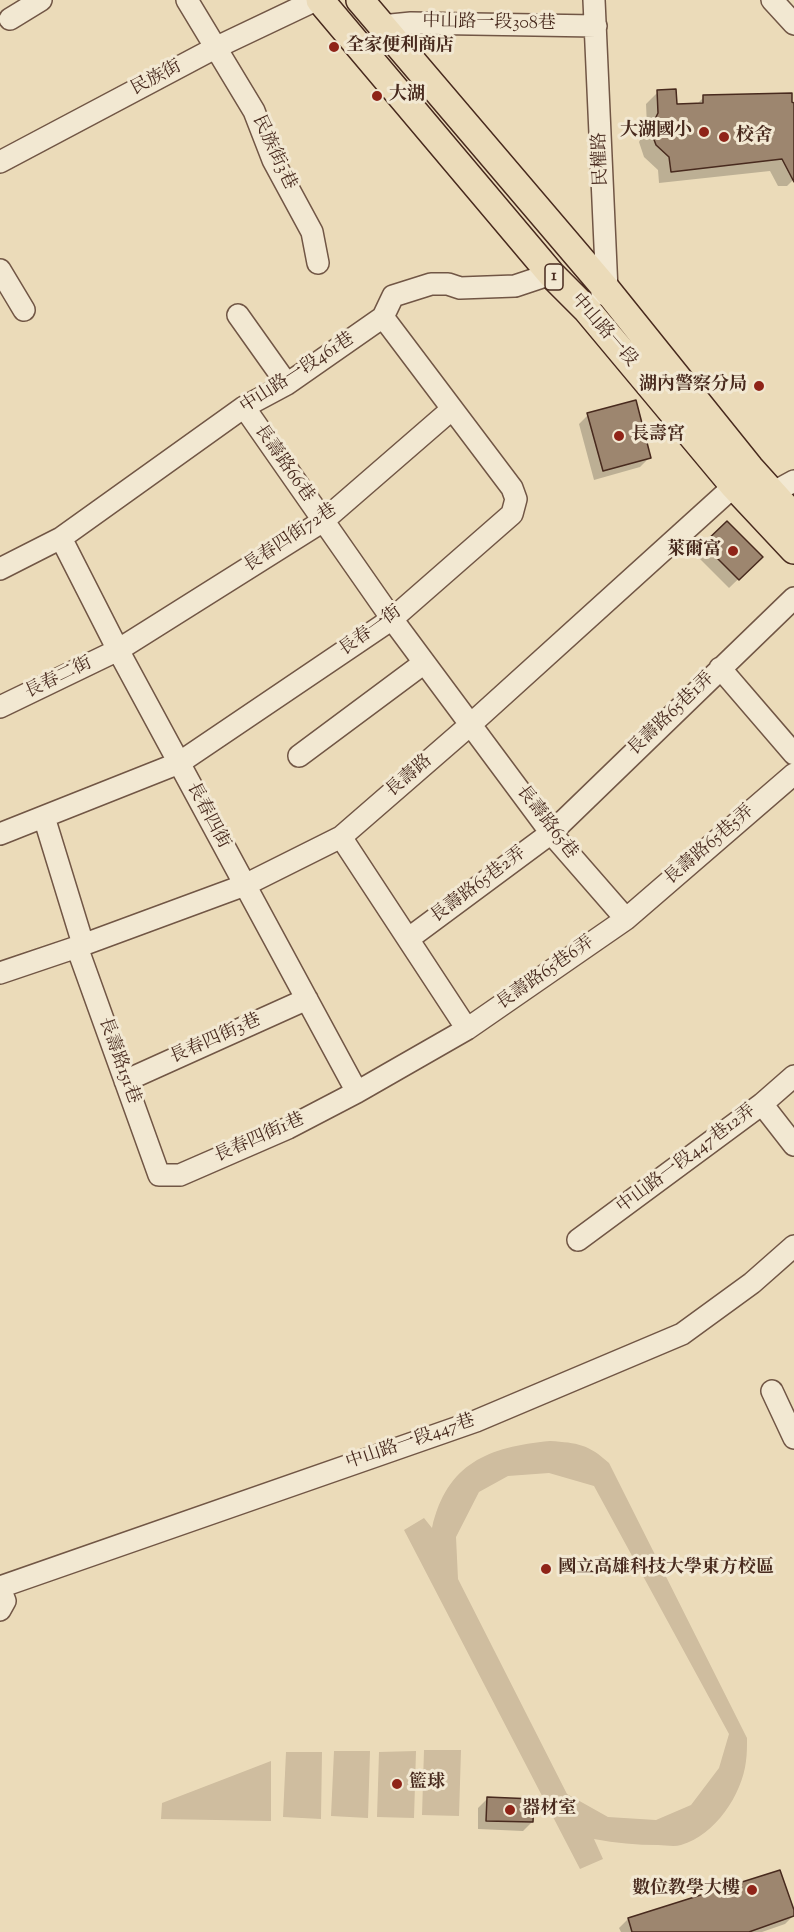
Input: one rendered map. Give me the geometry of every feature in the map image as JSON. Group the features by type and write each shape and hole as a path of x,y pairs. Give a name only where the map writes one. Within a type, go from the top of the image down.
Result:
{"main road":[{"name":"中山路一段","path":"318,0 551,274 742,477 783,487 794,518"},
{"name":"中山路一段","path":"360,0 607,290 794,550"}],"street":[{"path":"10,19 41,0"},
{"name":"民族街3巷","path":"187,0 254,111 273,160 312,232 318,263"},
{"name":"民族街","path":"0,162 215,48 318,0"},
{"name":"民權路","path":"594,0 607,290"},
{"path":"772,0 794,24"},
{"name":"中山路一段308巷","path":"381,26 411,23 596,26"},
{"path":"0,270 24,310"},
{"name":"中山路一段461巷","path":"0,569 62,538 244,408 286,384 383,317 393,296 420,286 441,284 460,288 515,286 551,274"},
{"path":"587,310 607,290"},
{"path":"238,315 286,384"},
{"name":"長春一街","path":"0,834 179,763 392,620 512,514 516,499 512,488 383,317"},
{"name":"長壽路66巷","path":"244,408 392,620 470,725"},
{"name":"長春四街72巷","path":"118,650 322,521 451,410"},
{"name":"長壽路","path":"0,973 245,885 341,837 470,725 742,477"},
{"name":"長春四街","path":"62,538 118,650 357,1092"},
{"name":"長壽路65巷1弄","path":"550,832 794,598"},
{"name":"長春二街","path":"0,707 118,650"},
{"path":"299,756 424,663"},
{"path":"720,668 794,754"},
{"name":"長壽路65巷","path":"470,725 550,832 626,919"},
{"name":"長壽路65巷5弄","path":"626,919 794,774"},
{"name":"長壽路151巷","path":"44,817 80,946 159,1175"},
{"name":"長壽路65巷2弄","path":"408,939 550,832"},
{"path":"341,837 467,1029"},
{"name":"長壽路65巷6弄","path":"357,1092 467,1029 626,919"},
{"name":"長春四街3巷","path":"125,1081 307,999"},
{"name":"中山路一段447巷12弄","path":"578,1240 762,1104 794,1076"},
{"name":"長春四街1巷","path":"159,1175 180,1175 288,1128 357,1092"},
{"path":"762,1104 794,1145"},
{"name":"中山路一段447巷","path":"0,1588 476,1421 682,1334 752,1283 794,1246"},
{"path":"772,1391 794,1438"},
{"path":"0,1588 5,1601 0,1610"}],"shaded area":[{"path":"550,1441 575,1444 588,1448 609,1463 747,1738 743,1774 733,1800 725,1812 705,1832 681,1845 618,1843 594,1839 603,1859 580,1869 404,1530 424,1518 432,1528 448,1488 473,1462 489,1454","holes":["549,1473 594,1486 729,1734 719,1768 691,1805 656,1820 608,1817 567,1794 458,1579 456,1537 479,1492 508,1476"]},
{"name":"籃球","path":"424,1750 461,1750 459,1816 422,1815"},
{"name":"籃球","path":"334,1751 370,1751 368,1818 331,1816"},
{"name":"籃球","path":"416,1751 414,1818 377,1817 379,1752"},
{"path":"286,1752 322,1752 321,1819 283,1817"},
{"path":"271,1761 271,1821 161,1819 162,1803"}],"building":[{"name":"校舍","path":"676,89 677,104 703,103 703,95 792,93 794,182 782,159 671,172 669,157 656,145 650,129 658,113 657,90"},
{"name":"長壽宮","path":"636,400 651,458 603,471 587,413"},
{"name":"萊爾富","path":"727,521 763,557 739,580 703,544"},
{"name":"器材室","path":"487,1797 534,1799 533,1822 486,1821"},
{"name":"數位教學大樓","path":"780,1870 794,1916 749,1932 632,1932 628,1918"}],"place":[{"name":"全家便利商店","path":"334,47"},
{"name":"大湖","path":"377,96"},
{"name":"大湖國小","path":"704,132"},
{"name":"校舍","path":"724,137"},
{"name":"湖內警察分局","path":"759,386"},
{"name":"長壽宮","path":"619,436"},
{"name":"萊爾富","path":"733,551"},
{"name":"國立高雄科技大學東方校區","path":"546,1569"},
{"name":"籃球","path":"397,1784"},
{"name":"器材室","path":"510,1810"},
{"name":"數位教學大樓","path":"752,1890"}]}
